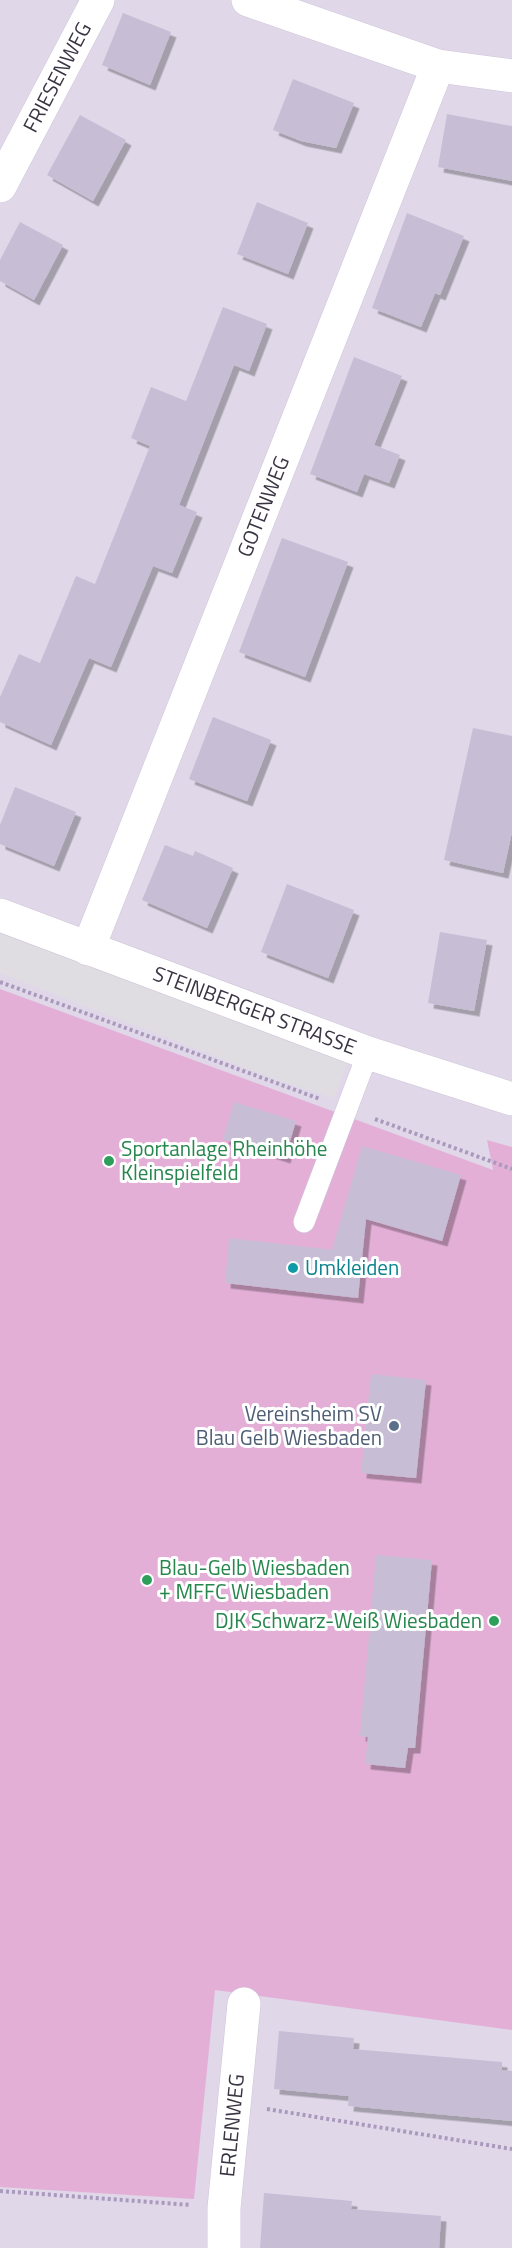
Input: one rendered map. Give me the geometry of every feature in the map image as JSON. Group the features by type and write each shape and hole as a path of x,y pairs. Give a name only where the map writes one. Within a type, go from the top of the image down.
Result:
{"street":[{"name":"FRIESENWEG","path":"0,186 98,0"},
{"path":"248,0 438,66 512,76"},
{"name":"GOTENWEG","path":"88,949 438,66"},
{"name":"STEINBERGER STRASSE","path":"0,915 368,1053 512,1099"},
{"name":"ERLENWEG","path":"224,2248 224,2208 244,2004"}],"lane":[{"path":"304,1222 368,1053"}],"path":[{"path":"0,982 512,1169"},
{"path":"234,2104 512,2149"},
{"path":"0,2191 224,2208"}],"shaded area":[{"path":"0,0 512,0 512,2248 0,2248"},
{"path":"0,915 353,1048 334,1098 279,1081 0,973"},
{"path":"0,989 493,1170 487,1140 512,1147 512,2030 215,1990 194,2199 0,2187"}],"building":[{"path":"123,13 171,32 150,85 102,65"},
{"path":"293,79 354,103 336,148 301,141 273,130"},
{"path":"447,114 512,126 512,181 438,167"},
{"path":"80,115 126,140 93,201 47,175"},
{"path":"257,202 308,223 288,274 237,254"},
{"path":"407,213 464,236 440,295 435,293 421,327 372,308"},
{"path":"20,222 63,245 34,300 0,281 0,260"},
{"path":"223,307 267,324 249,371 234,365 179,505 197,512 172,573 153,566 111,667 89,658 51,745 0,722 0,697 19,654 40,663 76,576 95,584 150,446 131,438 151,387 186,401"},
{"path":"354,357 402,376 374,445 400,455 389,483 364,474 357,492 310,474"},
{"path":"282,538 348,562 305,677 239,652"},
{"path":"213,717 271,740 247,801 189,779"},
{"path":"473,728 512,736 512,832 503,873 444,860"},
{"path":"15,787 76,812 54,866 0,844 0,825"},
{"path":"165,845 193,856 195,851 233,868 207,928 142,900"},
{"path":"287,884 354,910 328,978 261,952"},
{"path":"440,932 487,940 474,1011 428,1003"},
{"path":"234,1102 296,1121 285,1158 223,1139"},
{"path":"362,1146 461,1175 442,1241 366,1219 358,1298 225,1283 229,1238 332,1250"},
{"name":"Vereinsheim SV Blau Gelb Wiesbaden","path":"371,1374 426,1380 416,1478 361,1473"},
{"path":"376,1555 432,1560 415,1748 408,1748 405,1768 365,1764 368,1737 360,1736"},
{"path":"279,2031 354,2038 353,2049 502,2062 502,2070 512,2071 512,2121 348,2106 349,2096 274,2089"},
{"path":"264,2193 352,2201 351,2209 441,2216 439,2248 260,2248"}],"place":[{"name":"Sportanlage Rheinhöhe Kleinspielfeld","path":"109,1161"},
{"name":"Umkleiden","path":"293,1268"},
{"name":"Vereinsheim SV Blau Gelb Wiesbaden","path":"394,1426"},
{"name":"Blau-Gelb Wiesbaden + MFFC Wiesbaden","path":"147,1580"},
{"name":"DJK Schwarz-Weiß Wiesbaden","path":"494,1621"}]}
